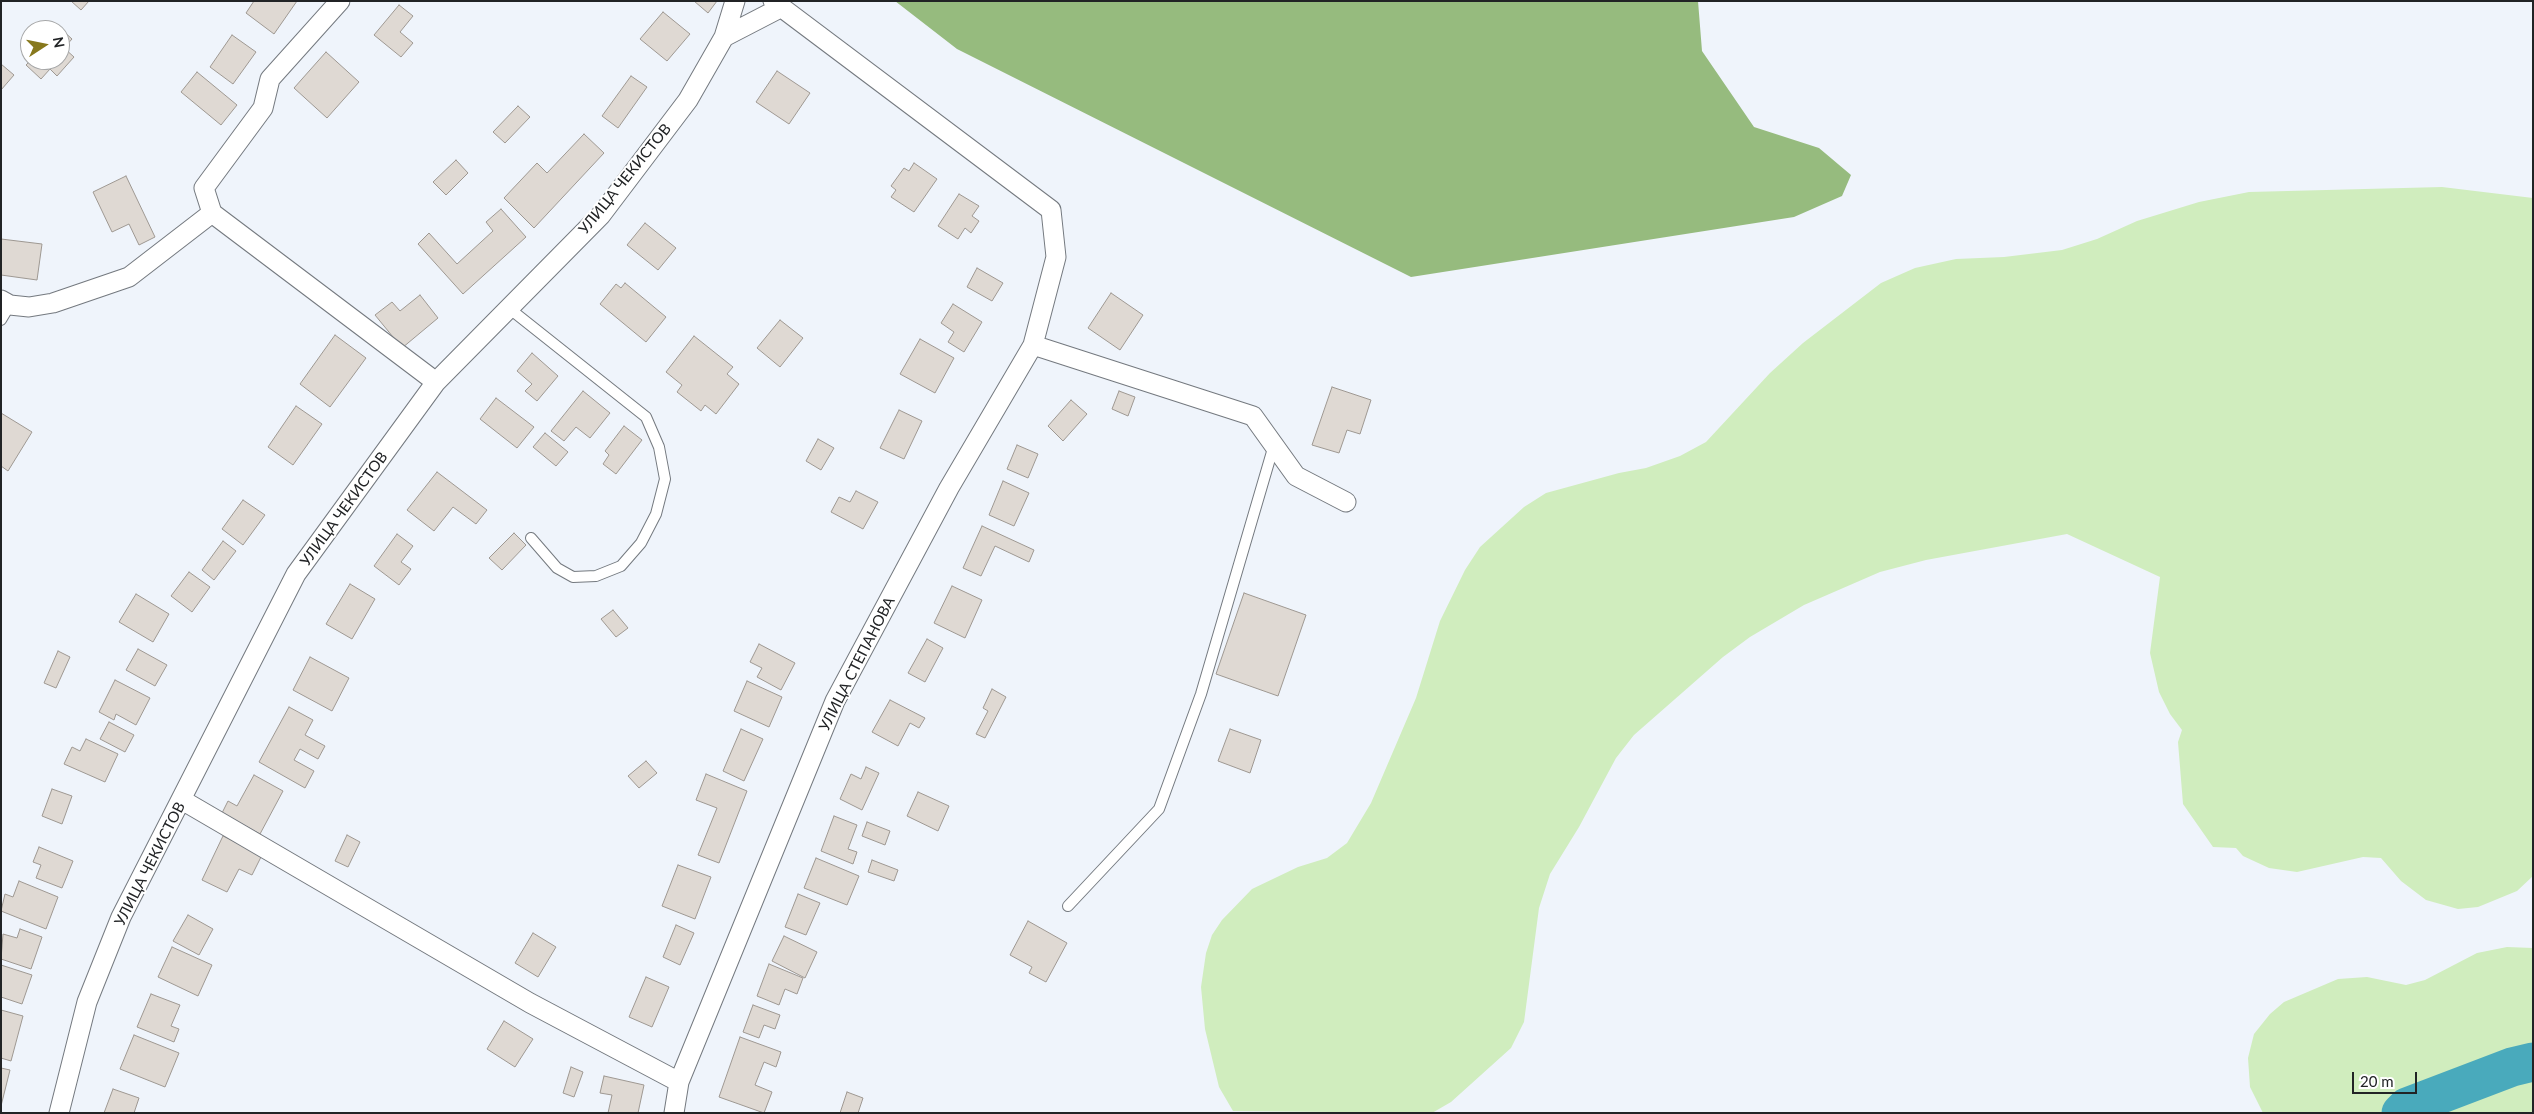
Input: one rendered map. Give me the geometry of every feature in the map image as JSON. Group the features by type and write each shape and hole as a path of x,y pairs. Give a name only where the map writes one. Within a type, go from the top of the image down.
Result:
{"street":[{"path":"340,1 270,79 264,108 204,188 212,213 436,382"},
{"name":"УЛИЦА ЧЕКИСТОВ","path":"59,1113 87,1002 121,917 296,574 436,382 601,215 688,100 724,37 735,1"},
{"path":"724,37 776,5"},
{"name":"УЛИЦА СТЕПАНОВА","path":"674,1113 679,1082 835,701 949,488 1033,345 1056,257 1051,210 776,5"},
{"path":"4,308 30,307 53,303 129,277 212,213"},
{"path":"1033,345 1253,416 1296,476 1346,502"},
{"path":"182,800 530,1003 679,1082"}],"lane":[{"path":"510,309 646,417 659,447 665,479 656,514 641,543 621,566 596,576 573,577 557,568 531,538"},
{"path":"1068,906 1159,809 1201,694 1274,445"}],"green space":[{"path":"895,1 1698,1 1702,51 1754,127 1819,148 1851,175 1842,196 1794,217 1411,277 957,49"},
{"path":"2442,187 2533,198 2533,876 2517,891 2478,907 2458,909 2426,900 2401,881 2381,858 2363,857 2297,872 2269,868 2243,856 2236,848 2213,847 2183,804 2178,742 2182,730 2170,714 2159,692 2150,653 2160,577 2067,534 1926,560 1880,572 1804,605 1750,637 1723,657 1634,735 1616,758 1579,827 1550,874 1539,908 1524,1022 1511,1048 1451,1102 1432,1113 1233,1111 1219,1087 1205,1029 1201,987 1206,953 1212,935 1222,920 1252,889 1298,867 1327,858 1347,843 1371,803 1416,698 1440,621 1465,570 1480,547 1524,507 1546,493 1619,473 1646,468 1680,456 1706,442 1770,373 1803,343 1881,283 1915,268 1956,259 2004,257 2062,250 2097,239 2137,221 2199,202 2249,192"},
{"path":"2507,947 2533,948 2533,1113 2263,1113 2250,1087 2248,1058 2254,1034 2270,1014 2284,1002 2338,979 2367,977 2406,985 2425,980 2477,953"}],"building":[{"path":"71,1 89,1 81,10"},
{"path":"254,1 297,1 274,34 246,13"},
{"path":"694,1 717,1 708,13"},
{"path":"399,5 413,16 400,32 413,43 401,57 374,35"},
{"path":"663,12 690,34 667,61 640,39"},
{"path":"232,35 256,52 233,84 210,67"},
{"path":"326,52 359,82 327,118 294,88"},
{"path":"70,53 74,57 70,61"},
{"path":"1,64 14,75 1,90"},
{"path":"31,70 49,70 41,79"},
{"path":"51,70 62,70 57,76"},
{"path":"777,71 810,93 789,124 756,102"},
{"path":"197,72 237,105 221,125 181,92"},
{"path":"631,76 647,87 618,128 602,116"},
{"path":"518,106 530,117 505,143 493,132"},
{"path":"584,134 604,153 534,228 504,198 537,163 547,173"},
{"path":"456,160 468,173 446,195 433,182"},
{"path":"914,163 937,179 914,212 891,197 896,190 891,186 904,168 909,171"},
{"path":"126,176 155,237 139,245 129,224 112,232 93,192"},
{"path":"959,194 979,206 972,216 979,221 971,233 965,228 958,239 938,226"},
{"path":"501,209 526,237 463,294 418,244 429,233 457,264 493,231 486,222"},
{"path":"645,223 676,248 658,270 627,245"},
{"path":"1,239 42,244 37,280 1,275"},
{"path":"977,268 1003,283 992,301 967,287"},
{"path":"625,283 666,317 646,342 600,304 616,284 621,288"},
{"path":"1111,293 1143,315 1120,350 1088,328"},
{"path":"420,295 438,318 402,348 375,315 392,302 400,311"},
{"path":"953,304 982,322 964,352 948,342 954,332 941,323"},
{"path":"780,320 803,338 780,367 757,348"},
{"path":"335,335 366,358 330,407 300,384"},
{"path":"694,336 733,367 727,374 739,384 716,414 705,405 701,411 677,392 682,385 666,372"},
{"path":"920,339 954,358 935,393 900,374"},
{"path":"532,353 558,376 537,401 525,391 532,384 517,371"},
{"path":"1332,387 1371,400 1360,434 1347,430 1339,453 1312,445"},
{"path":"583,391 610,413 590,438 576,427 564,441 551,431"},
{"path":"1119,391 1135,397 1128,416 1112,409"},
{"path":"496,398 534,427 517,448 480,419"},
{"path":"1071,400 1087,414 1063,441 1048,426"},
{"path":"296,406 322,424 293,465 268,447"},
{"path":"899,410 922,421 904,459 880,448"},
{"path":"1,413 32,432 8,471 1,466"},
{"path":"624,426 642,440 616,474 603,464 609,455 605,451"},
{"path":"545,433 568,452 556,466 533,447"},
{"path":"818,439 834,448 821,470 806,461"},
{"path":"1017,445 1038,454 1028,478 1007,469"},
{"path":"437,472 487,510 476,524 453,507 434,531 407,510"},
{"path":"1003,481 1029,493 1014,526 989,515"},
{"path":"856,491 878,502 863,529 831,512 839,497 850,502"},
{"path":"243,500 265,515 243,545 222,529"},
{"path":"982,526 1034,550 1029,562 995,546 981,576 963,568"},
{"path":"514,533 526,545 502,570 489,558"},
{"path":"397,534 413,546 401,562 411,569 399,585 374,566"},
{"path":"223,541 236,551 214,580 202,570"},
{"path":"189,572 210,587 192,612 171,596"},
{"path":"350,584 375,599 352,639 326,624"},
{"path":"952,586 982,600 965,638 934,623"},
{"path":"1244,593 1306,615 1278,696 1216,674"},
{"path":"136,594 169,614 153,642 119,622"},
{"path":"613,610 628,628 616,637 601,619"},
{"path":"927,639 943,648 925,682 908,673"},
{"path":"759,644 795,663 781,690 757,677 762,668 750,662"},
{"path":"138,649 167,665 155,686 126,670"},
{"path":"58,651 70,657 56,688 44,683"},
{"path":"310,657 349,678 332,711 293,690"},
{"path":"115,680 150,698 136,725 116,714 114,720 99,712"},
{"path":"747,681 782,697 769,727 734,711"},
{"path":"992,689 1006,697 985,738 976,734 988,711 983,708"},
{"path":"890,700 925,718 919,728 910,723 898,746 872,732"},
{"path":"289,707 313,720 305,735 325,746 318,759 300,749 294,760 314,771 305,788 259,762"},
{"path":"109,722 134,735 125,752 100,739"},
{"path":"741,729 763,739 744,781 723,771"},
{"path":"1230,729 1261,740 1250,773 1218,761"},
{"path":"86,739 118,754 105,782 64,764 72,747 80,751"},
{"path":"646,761 657,773 639,788 628,776"},
{"path":"866,767 879,773 862,810 840,799 851,774 861,779"},
{"path":"706,774 747,791 719,863 698,855 717,808 696,800"},
{"path":"254,775 283,791 260,834 222,813 228,801 237,806"},
{"path":"52,789 72,796 62,824 42,816"},
{"path":"918,792 949,806 938,831 907,816"},
{"path":"834,816 857,825 848,849 857,852 853,864 821,851"},
{"path":"867,822 890,831 885,845 862,836"},
{"path":"347,835 360,842 348,867 335,861"},
{"path":"223,836 262,855 252,875 239,869 227,892 202,880"},
{"path":"39,847 73,861 62,888 36,878 41,865 33,862"},
{"path":"816,858 859,876 847,905 804,888"},
{"path":"872,860 898,870 894,881 868,872"},
{"path":"678,865 711,877 695,919 662,906"},
{"path":"19,881 58,897 46,929 1,911 5,894 13,897"},
{"path":"798,894 820,903 806,935 785,927"},
{"path":"188,915 213,929 199,955 173,941"},
{"path":"1028,921 1067,943 1046,982 1029,973 1032,967 1010,955"},
{"path":"676,925 694,933 680,965 663,957"},
{"path":"20,929 42,937 31,969 1,959 3,934 17,938"},
{"path":"533,933 556,947 538,977 515,963"},
{"path":"784,936 817,952 805,978 772,961"},
{"path":"172,947 212,965 198,996 158,977"},
{"path":"769,964 803,978 797,994 785,989 779,1005 757,996"},
{"path":"1,965 32,975 22,1004 1,997"},
{"path":"646,977 669,987 652,1027 629,1017"},
{"path":"151,994 180,1005 171,1026 179,1029 174,1042 137,1027"},
{"path":"753,1005 780,1015 775,1029 764,1025 759,1038 743,1032"},
{"path":"1,1010 23,1016 11,1061 1,1058"},
{"path":"504,1021 533,1039 515,1067 487,1049"},
{"path":"134,1035 179,1053 165,1087 120,1069"},
{"path":"740,1037 781,1052 776,1067 764,1062 755,1085 772,1092 764,1113 719,1097"},
{"path":"571,1067 583,1072 574,1097 563,1093"},
{"path":"1,1068 10,1070 1,1106"},
{"path":"604,1076 644,1085 638,1113 608,1113 612,1095 600,1093"},
{"path":"113,1089 139,1098 134,1113 104,1113"},
{"path":"847,1092 863,1098 858,1113 840,1113"}],"waterway":[{"path":"2401,1113 2407,1107 2512,1067 2533,1062"}]}
